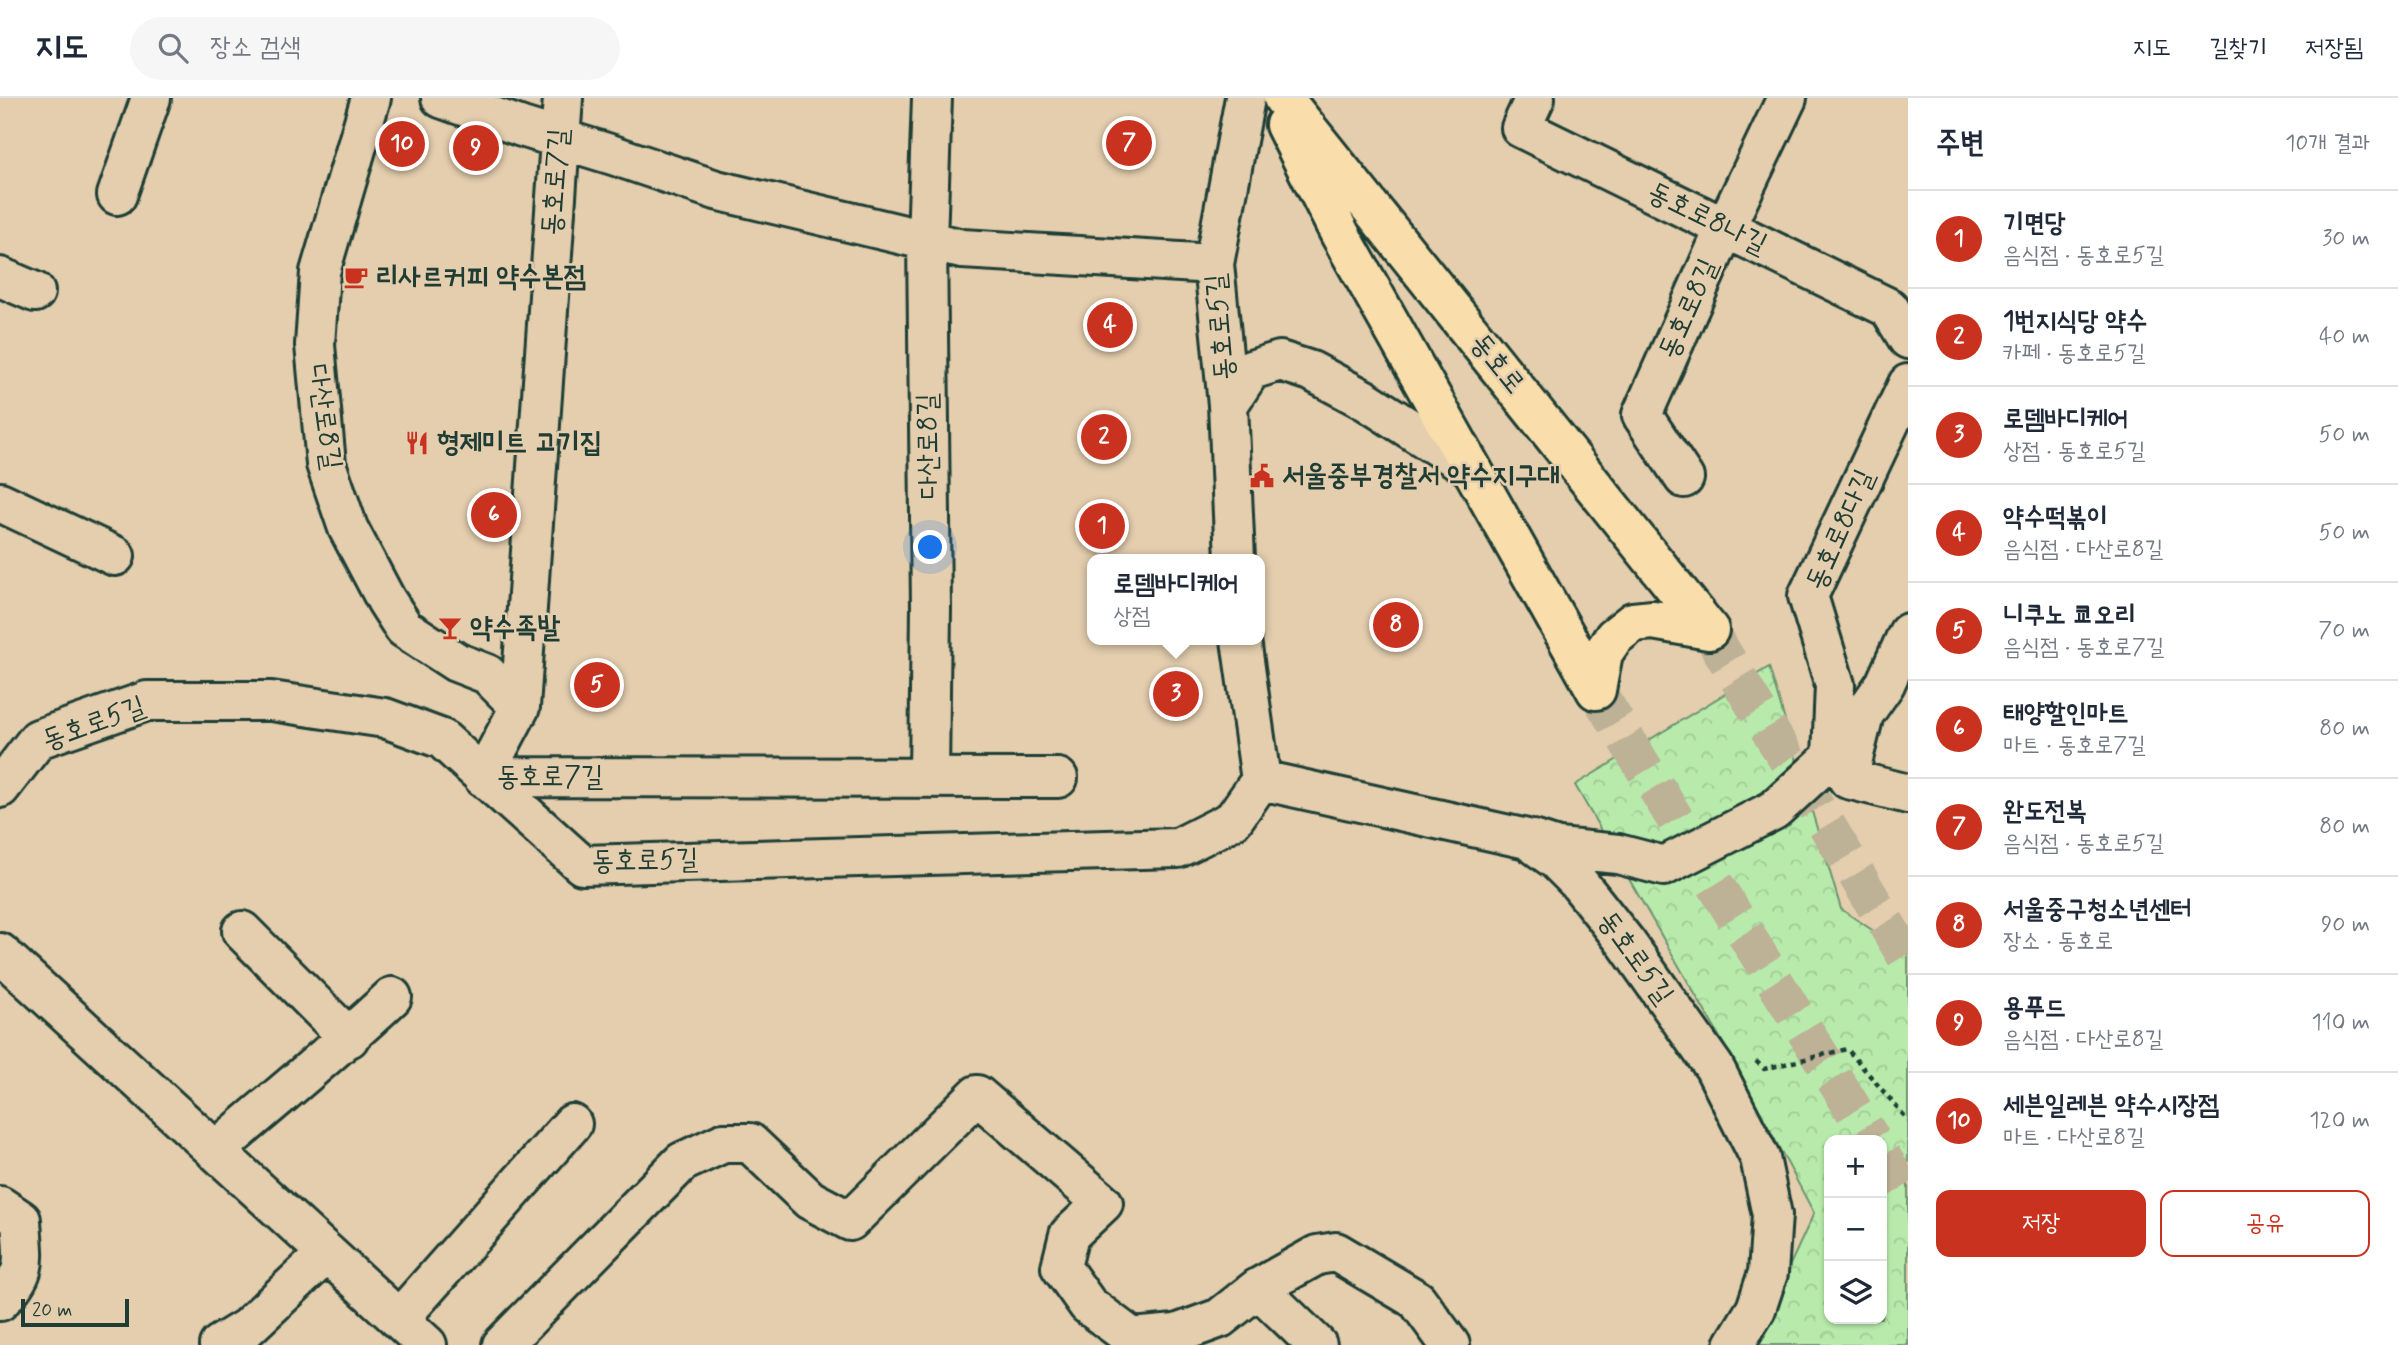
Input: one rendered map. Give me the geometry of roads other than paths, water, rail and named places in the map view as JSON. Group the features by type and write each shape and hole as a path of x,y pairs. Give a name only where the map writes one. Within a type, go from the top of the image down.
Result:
{"main road":[{"path":"1272,98 1340,234 1471,468"},
{"name":"동호로","path":"1283,98 1709,630 1653,620 1633,622 1614,637 1603,653 1596,690 1471,468"}],"street":[{"path":"117,195 151,98"},
{"name":"다산로8길","path":"371,98 320,272 315,345 326,464 348,528 404,628 456,662 488,674 520,707"},
{"path":"441,98 716,190 962,249 1214,264"},
{"name":"동호로7길","path":"563,98 558,138 520,707 483,777 1058,778"},
{"name":"다산로8길","path":"929,777 927,240 932,98"},
{"name":"동호로5길","path":"1235,554 1228,405 1214,264 1245,98"},
{"name":"동호로8나길","path":"1535,98 1521,128 1889,307 1908,339"},
{"name":"동호로8길","path":"1684,478 1642,415 1725,228 1787,98"},
{"path":"0,277 35,292"},
{"path":"1228,405 1251,370 1280,361 1311,371 1365,400 1471,468"},
{"name":"동호로8다길","path":"1527,839 1558,848 1618,854 1664,866 1774,810 1832,757 1849,718 1808,596 1908,384"},
{"path":"0,502 115,556"},
{"path":"1908,633 1885,684 1849,718 1848,779 1908,794"},
{"path":"1242,645 1261,780"},
{"name":"동호로5길","path":"0,788 38,739 147,701 271,701 385,718 442,739 582,865 1178,848 1233,820 1261,780 1527,839 1556,860 1578,882 1627,944 1714,1067 1760,1158 1772,1215 1768,1273 1756,1308 1734,1345"},
{"path":"242,931 349,1038"},
{"path":"0,953 427,1345"},
{"path":"215,1151 349,1038 392,997"},
{"path":"502,1345 682,1162 723,1143 750,1143 810,1200 850,1221 977,1095 1103,1203 1069,1235 1061,1267 1088,1305 1132,1338 1176,1334 1220,1318 1258,1288 1317,1255 1336,1252 1416,1300 1450,1345"},
{"path":"399,1319 572,1124"},
{"path":"0,1206 21,1220 24,1267 15,1285 0,1301"},
{"path":"219,1345 247,1328 327,1253"},
{"path":"1258,1288 1317,1345"}],"tunnel":[{"path":"1709,630 1908,960"},
{"path":"1596,690 1869,1135"},
{"path":"1887,1164 1908,1199"}],"place":[{"name":"완도전복","path":"1129,143"},
{"name":"세븐일레븐 약수시장점","path":"402,144"},
{"name":"용푸드","path":"476,148"},
{"name":"리사르커피 약수본점","path":"356,277"},
{"name":"약수떡볶이","path":"1110,325"},
{"name":"1번지식당 약수","path":"1104,437"},
{"name":"형제미트 고기집","path":"417,443"},
{"name":"서울중부경찰서 약수지구대","path":"1262,476"},
{"name":"태양할인마트","path":"494,515"},
{"name":"기면당","path":"1102,526"},
{"name":"서울중구청소년센터","path":"1396,625"},
{"name":"약수족발","path":"450,628"},
{"name":"니쿠노 쿄오리","path":"597,685"},
{"name":"로뎀바디케어","path":"1176,694"}]}
